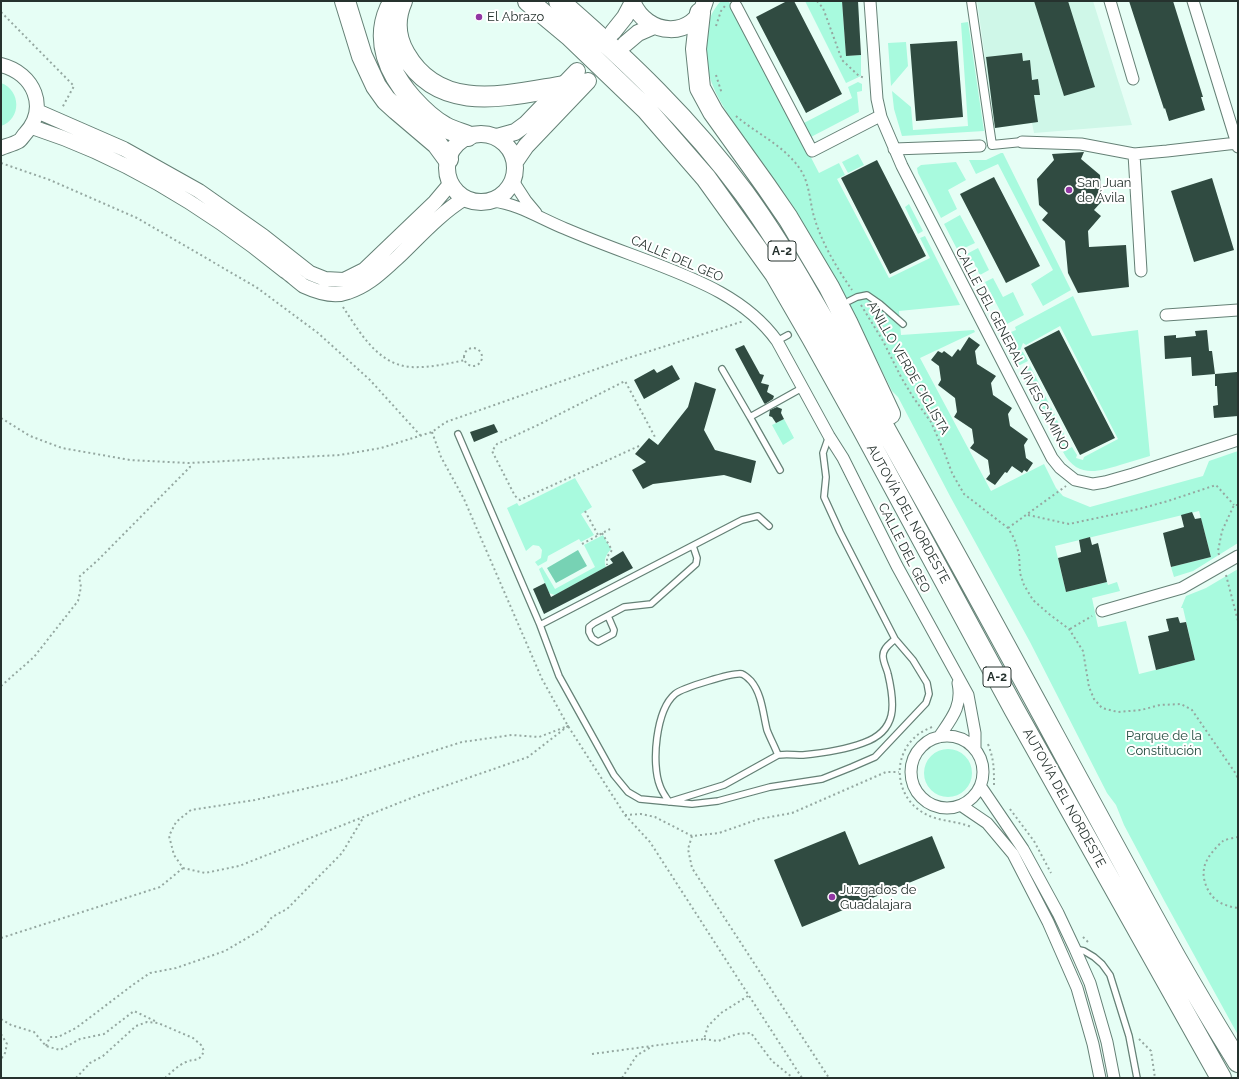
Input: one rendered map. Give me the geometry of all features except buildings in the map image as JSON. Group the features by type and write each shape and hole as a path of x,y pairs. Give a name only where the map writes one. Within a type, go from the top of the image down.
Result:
{"highway":[{"path":"345,1 362,56 376,86 386,100 438,144 448,159"},
{"path":"394,1 387,14 383,33 385,51 390,69 405,90 425,112 445,127 468,136"},
{"path":"402,1 396,23 400,42 409,61 427,79 437,86 461,95 483,98 506,96 564,86"},
{"path":"512,1 537,20 588,65 638,114 672,150 725,216 775,274"},
{"name":"AUTOVÍA DEL NORDESTE","path":"528,1 570,36 646,109 706,178 775,274 850,407 1018,716 1221,1078"},
{"name":"AUTOVÍA DEL NORDESTE","path":"559,1 630,65 660,95 719,161 744,194 787,258 826,323 949,543 1177,960 1238,1062"},
{"path":"703,7 696,49 700,88 713,112 788,218 829,287 888,409 921,473 949,543"}],"main road":[{"path":"632,1 637,12 645,20 654,26 664,29 674,29 693,21 703,7"},
{"path":"613,32 624,17 632,1"},
{"path":"625,44 638,34 654,26"},
{"path":"497,137 515,132 526,124 564,86 583,76 526,146 515,162"},
{"path":"482,134 497,137 506,143 512,152 516,171 514,181 509,189 493,201 474,202 457,192 450,183 447,172 448,159 452,150 459,142 468,136 482,134"}],"street":[{"name":"CALLE DEL GENERAL VIVES CAMINO","path":"870,1 875,82 880,116 894,149 1052,458 1060,468 1075,480 1093,484 1133,474 1238,440"},
{"path":"971,1 992,145"},
{"path":"1110,1 1133,78"},
{"path":"894,149 980,146 1022,142 1081,144 1134,154 1237,145 1234,122 1193,1"},
{"path":"733,3 812,151 880,116"},
{"path":"1,65 11,67 22,74 31,85 36,98 37,111 32,127 18,141 1,148"},
{"path":"37,111 124,149 199,191 264,236 310,273 325,279 344,280 364,270 435,202 450,183"},
{"path":"32,127 51,133 118,161 192,202 256,247 304,285 322,292 335,294 347,293 372,281 444,212 465,198"},
{"path":"1134,154 1141,271"},
{"name":"CALLE DEL GEO","path":"514,181 526,201 540,218"},
{"name":"CALLE DEL GEO","path":"493,201 506,202 520,207 540,218 686,275 715,289 756,318 767,328 777,342 829,436 843,458 897,566 968,695 975,733 975,749"},
{"path":"1166,315 1238,310"},
{"path":"1102,611 1182,588 1238,556"},
{"name":"CALLE DEL GEO","path":"939,737 954,713 960,694 955,672"},
{"path":"952,736 965,740 975,749 982,761 984,774 981,787 973,798 962,806 949,809 935,807 924,800 915,790 911,777 912,764 917,752 926,742 939,737 952,736"},
{"path":"981,787 1024,849 1058,913 1075,950 1090,983 1107,1042 1114,1078"},
{"path":"962,806 987,823 1013,854 1048,922 1077,988 1093,1044 1100,1078"}],"lane":[{"path":"849,301 857,297 867,295 903,324"},
{"path":"777,342 788,335"},
{"path":"722,369 780,470"},
{"path":"750,417 802,388"},
{"path":"458,434 540,625 558,676 614,775 628,792 640,799 692,804 718,801 770,787 822,779 852,767 875,757 926,703 929,694 927,683 913,660 895,639 840,532 824,497 826,477 823,453 829,436"},
{"path":"540,625 742,520 758,516 769,526"},
{"path":"608,616 614,630 613,634 598,642 592,638 589,632 589,627 594,623 624,607 651,604 696,564 697,558 693,546"},
{"path":"669,802 724,785 778,755 801,755 836,751 864,743 874,738 883,730 891,718 894,706 883,656 885,648 895,639"},
{"path":"669,802 660,786 657,772 656,744 661,720 667,705 675,693 733,674 742,674 751,680 757,691 768,732 778,755"},
{"path":"1075,950 1084,951 1094,957 1102,964 1110,975 1129,1036 1137,1078"}],"path":[{"path":"817,1 823,8 842,60 859,76 875,82"},
{"path":"714,29 721,12 733,3"},
{"path":"1,12 74,86 57,120"},
{"path":"716,75 725,100"},
{"name":"ANILLO VERDE CICLISTA","path":"733,112 744,122 778,145 792,160 802,174 808,189 813,214 822,237 838,267 883,341 912,397 931,422 952,473 964,494 1008,528 1014,538 1019,554 1020,573 1024,586 1033,600 1069,629 1083,651 1089,687 1094,699 1102,708 1118,712 1141,710 1160,705 1181,704 1192,710 1237,774 1238,779"},
{"path":"1,163 50,180 137,218 256,287 324,338 370,380 420,436"},
{"path":"335,294 362,335 380,355 392,362 408,367 430,366 465,360"},
{"path":"1,418 30,436 62,448 130,460 189,463 340,455 380,448 420,436 432,432 446,422 617,362 756,318"},
{"path":"471,348 479,350 481,353 482,361 475,366 467,364 465,360 465,353 471,348"},
{"path":"638,446 520,500 515,496 492,451 497,444 625,381 655,437"},
{"path":"432,432 441,457 464,499 542,679 568,726 626,815 650,842 802,1078"},
{"path":"1,686 34,657 78,601 81,587 79,577 98,560 190,467 189,463"},
{"path":"1008,528 1075,480"},
{"path":"1028,514 1069,524 1139,509 1216,485 1234,505"},
{"path":"585,511 598,535"},
{"path":"582,544 610,529"},
{"path":"602,533 612,550 607,557 607,565"},
{"path":"1069,629 1102,611"},
{"path":"936,725 920,732 907,746 903,754 899,772 903,791 908,799 921,812 929,816 963,824 973,828"},
{"path":"568,726 528,756 419,795 239,866 205,873 184,868 174,855 169,836 176,822 191,810 255,800 340,781 462,742 512,735 540,737 568,726"},
{"path":"626,815 641,814 655,816 692,836 719,833 759,819 792,812 886,772 899,772"},
{"path":"1008,808 1012,810 1034,841 1052,876"},
{"path":"46,1046 50,1037 58,1037 76,1028 150,973 176,968 225,951 264,928 272,917 287,909 342,853 364,817"},
{"path":"692,836 688,849 692,868 829,1078"},
{"path":"1238,837 1224,840 1215,849 1204,868 1205,883 1213,898 1227,906 1238,908"},
{"path":"1,938 160,887 184,868"},
{"path":"1080,932 1084,939 1096,948"},
{"path":"704,1039 708,1026 721,1013 748,996"},
{"path":"1,1019 11,1025 34,1032 46,1046 60,1050 80,1039 104,1034 134,1011 193,1038 202,1044 204,1051 202,1056 197,1060 186,1062 165,1078"},
{"path":"76,1078 90,1063 103,1056 136,1026 147,1022 158,1023"},
{"path":"592,1054 704,1039 718,1041 737,1034 751,1033 772,1061 792,1078"},
{"path":"1,1034 7,1044 5,1053 1,1059"},
{"path":"1138,1039 1151,1051 1155,1078"},
{"path":"622,1078 637,1055 654,1045"}],"shaded area":[{"path":"977,1 1093,1 1132,125 1034,133 1032,123 995,128"},
{"path":"578,550 587,566 556,583 547,568"}],"green space":[{"name":"Parque de la Constitución","path":"721,1 728,1 734,8 819,173 839,163 845,175 837,179 889,278 930,258 920,238 925,236 960,305 899,311 901,335 974,330 975,332 920,358 991,491 1044,464 1056,488 1063,496 1090,507 1203,476 1209,461 1238,451 1238,543 1193,571 1174,577 1171,567 1211,557 1199,511 1055,546 1066,592 1107,582 1108,585 1117,582 1120,591 1092,598 1098,627 1126,621 1139,674 1195,660 1183,608 1181,608 1186,596 1206,588 1238,569 1238,1035 1124,825 1116,805 1107,793 1030,642 951,498 898,397 892,391 830,268 788,200 720,101 709,75 705,56 705,46 707,26 715,8"},
{"path":"805,1 842,1 846,56 861,55 861,76 846,83"},
{"path":"968,22 984,131 902,136 894,109 892,91 911,107 913,130 968,126 961,23"},
{"path":"906,42 908,66 891,86 888,43"},
{"path":"858,82 862,84 862,91 857,92 859,112 809,138 802,124 852,98 848,87"},
{"path":"1,83 8,87 12,92 15,98 16,111 8,122 1,126"},
{"path":"1003,153 1071,290 1043,306 1031,284 1053,270 998,164 976,174 969,160 986,160"},
{"path":"858,154 864,165 848,173 842,162"},
{"path":"956,162 966,180 948,190 957,209 941,218 918,173 917,168 921,165"},
{"path":"909,204 923,231 918,234 905,207"},
{"path":"960,215 975,243 958,251 944,224"},
{"path":"978,248 989,270 980,275 974,263 966,266 961,257"},
{"path":"993,278 1003,297 1013,292 1024,315 1007,324 985,282"},
{"path":"1073,296 1092,336 1138,330 1150,456 1112,468 1096,471 1088,471 1075,466 1063,452 1072,447 1077,455 1076,458 1083,460 1084,457 1118,439 1060,326 1026,345 1023,343 1020,351 1023,352 1028,361 1018,366 1004,339 1012,335 1011,332 1016,330 1015,327"},
{"path":"1030,366 1042,389 1032,394 1020,371"},
{"path":"1043,392 1056,417 1047,421 1034,397"},
{"path":"784,419 794,438 783,445 772,425"},
{"path":"1057,420 1069,444 1060,448 1048,424"},
{"path":"575,478 592,507 581,514 594,535 581,542 579,539 548,556 547,561 538,566 535,562 541,558 542,550 539,546 533,545 526,551 507,508 517,503 519,506"},
{"path":"603,535 611,549 606,558 606,567 555,595 549,593 539,569 542,567 555,589 595,567 584,545"},
{"path":"943,749 953,749 965,756 972,768 972,778 965,790 953,797 943,797 935,793 928,786 924,778 924,768 928,760 935,753"}],"place":[{"name":"El Abrazo","path":"479,17"},
{"name":"San Juan de Ávila","path":"1069,190"},
{"name":"Juzgados de Guadalajara","path":"832,897"}]}
